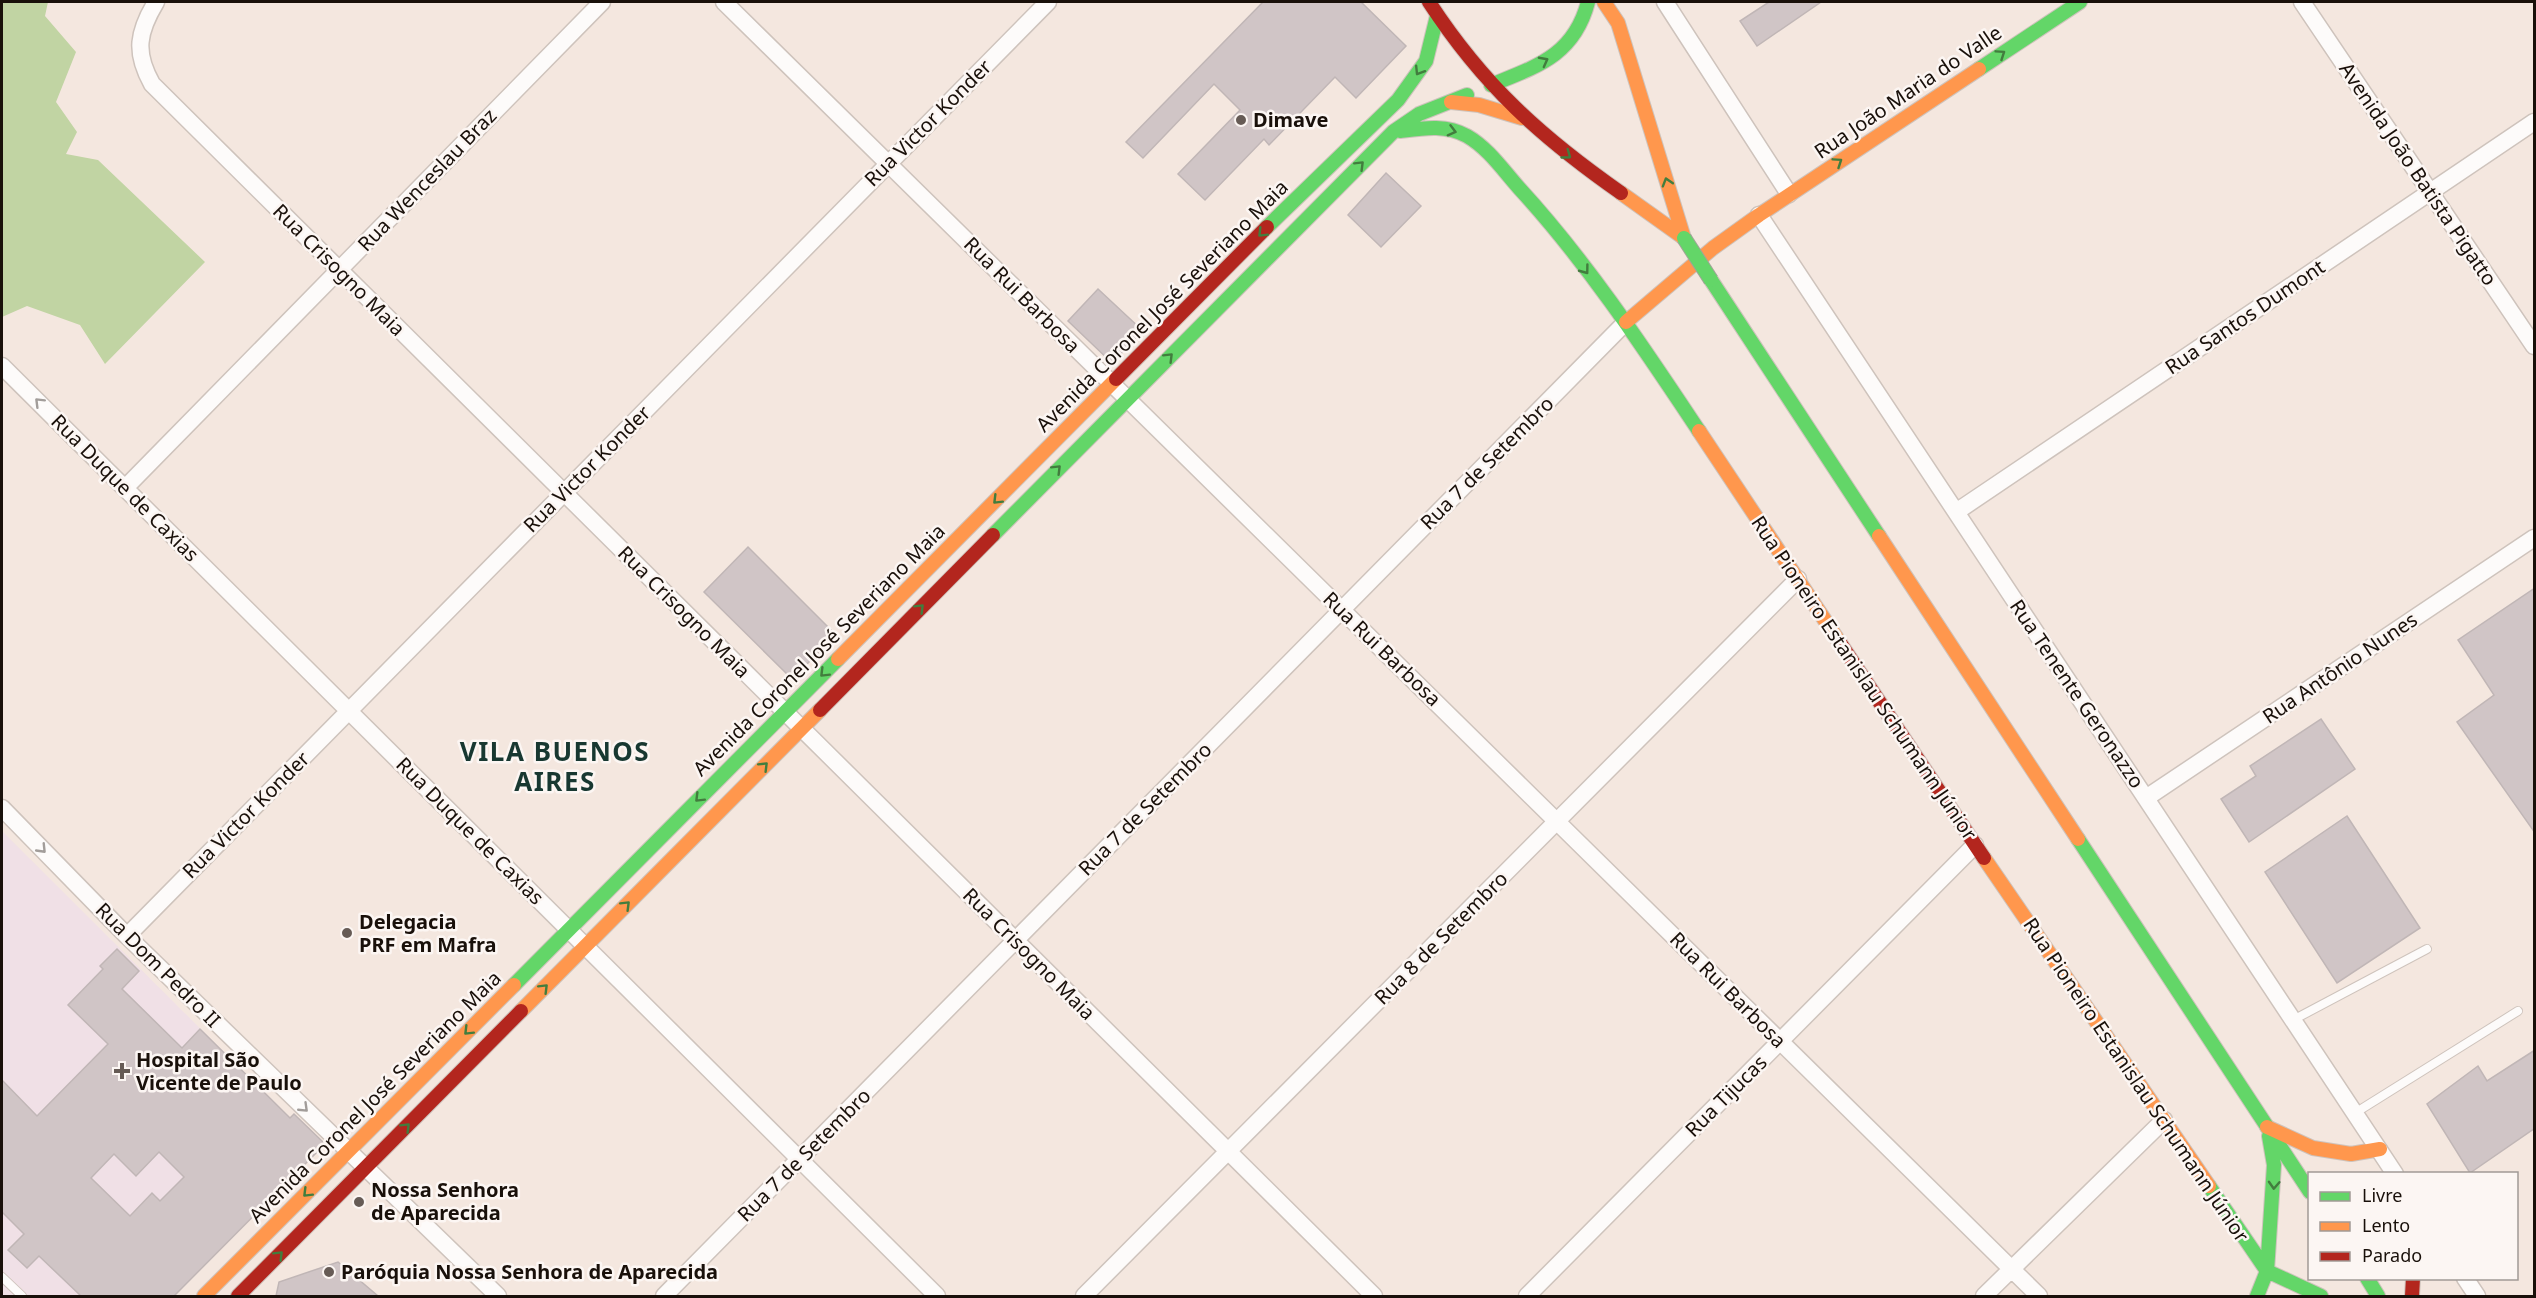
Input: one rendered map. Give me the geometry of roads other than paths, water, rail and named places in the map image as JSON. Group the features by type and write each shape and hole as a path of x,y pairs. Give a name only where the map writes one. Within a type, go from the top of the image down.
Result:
{"main road":[{"path":"1429,2 1437,16 1491,85 1522,118 1562,152 1684,238"},
{"name":"Avenida Coronel José Severiano Maia","path":"204,1296 1303,191 1398,100 1426,61 1440,2"},
{"name":"Avenida Coronel José Severiano Maia","path":"238,1296 1394,131 1403,123 1549,61 1574,38 1588,2"},
{"path":"1604,2 1618,23 1684,238 2308,1189"},
{"name":"Rua João Maria do Valle","path":"1626,322 1713,248 1759,215 2080,2"},
{"path":"1451,102 1479,105 1522,118"},
{"name":"Rua Pioneiro Estanislau Schumann Júnior","path":"1394,131 1430,127 1451,129 1467,136 1484,149 1533,202 1626,322 1975,845 2267,1270"},
{"path":"2267,1127 2313,1148 2351,1154 2379,1149"},
{"path":"2258,1296 2267,1270 2274,1165 2267,1127"},
{"path":"2267,1270 2321,1296"},
{"path":"2368,1280 2378,1296"},
{"path":"2412,1296 2413,1280"}],"street":[{"name":"Rua Crisogno Maia","path":"156,2 145,20 139,44 141,65 152,84 1374,1296"},
{"name":"Rua Wenceslau Braz","path":"125,488 602,2"},
{"name":"Rua Rui Barbosa","path":"724,2 2039,1296"},
{"name":"Rua Victor Konder","path":"127,936 1048,2"},
{"path":"1665,2 1789,194"},
{"name":"Avenida João Batista Pigatto","path":"2302,2 2535,346"},
{"name":"Rua Santos Dumont","path":"1956,512 2535,122"},
{"name":"Rua Tenente Geronazzo","path":"1759,215 2394,1172"},
{"name":"Rua 7 de Setembro","path":"664,1296 1626,322"},
{"name":"Rua Duque de Caxias","path":"2,366 937,1296"},
{"name":"Rua Antônio Nunes","path":"2146,798 2535,538"},
{"name":"Rua 8 de Setembro","path":"1084,1296 1798,579"},
{"name":"Rua Dom Pedro II","path":"2,808 127,936 498,1296"},
{"name":"Rua Tijucas","path":"1527,1296 1975,845"},
{"path":"1984,1296 2164,1120"},
{"name":"Rua Pioneiro Estanislau Schumann Júnior","path":"2267,1270 2284,1296"},
{"path":"2466,1280 2477,1296"}],"lane":[{"path":"2293,1020 2427,949"},
{"path":"2355,1113 2518,1011"},
{"path":"2,1277 22,1296"}],"place":[{"name":"Dimave","path":"1241,120"},
{"name":"Delegacia PRF em Mafra","path":"347,933"},
{"name":"Hospital São Vicente de Paulo","path":"122,1071"},
{"name":"Nossa Senhora de Aparecida","path":"359,1202"},
{"name":"Paróquia Nossa Senhora de Aparecida","path":"329,1272"}],"district":[{"name":"VILA BUENOS AIRES","path":"555,767"}]}
